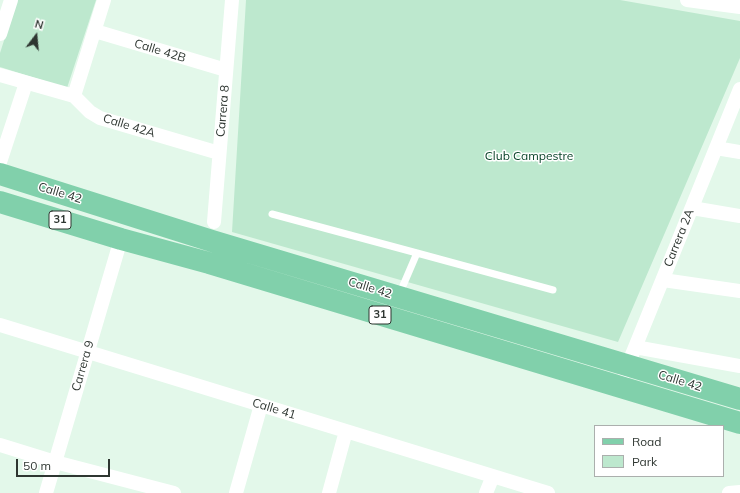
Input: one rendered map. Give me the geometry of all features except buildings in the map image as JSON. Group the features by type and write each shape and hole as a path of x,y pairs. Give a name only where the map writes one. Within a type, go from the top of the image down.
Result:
{"main road":[{"name":"Calle 42","path":"0,174 212,241 398,296 631,356 740,399"},
{"name":"Calle 42","path":"0,202 209,263 740,423"}],"street":[{"path":"74,96 104,0"},
{"name":"Carrera 8","path":"214,222 232,0"},
{"path":"687,0 740,7"},
{"path":"0,34 7,2"},
{"name":"Calle 42B","path":"95,31 226,70"},
{"name":"Calle 42A","path":"0,75 74,96 90,112 100,118 219,153"},
{"path":"0,162 26,83"},
{"name":"Carrera 2A","path":"619,387 740,89"},
{"path":"716,148 740,152"},
{"path":"692,208 740,216"},
{"name":"Carrera 9","path":"46,493 121,238"},
{"path":"662,280 740,291"},
{"name":"Calle 41","path":"0,325 548,493"},
{"path":"631,356 740,366"},
{"path":"236,493 261,405"},
{"path":"329,493 346,431"},
{"path":"0,445 55,462 174,493"},
{"path":"486,493 493,476"},
{"path":"729,493 740,492"}],"lane":[{"path":"272,214 552,290"},
{"path":"398,296 417,253"}],"green space":[{"path":"17,0 96,0 67,88 0,67 0,53"},
{"name":"Club Campestre","path":"246,0 620,0 740,21 740,58 618,342 232,232"}]}
